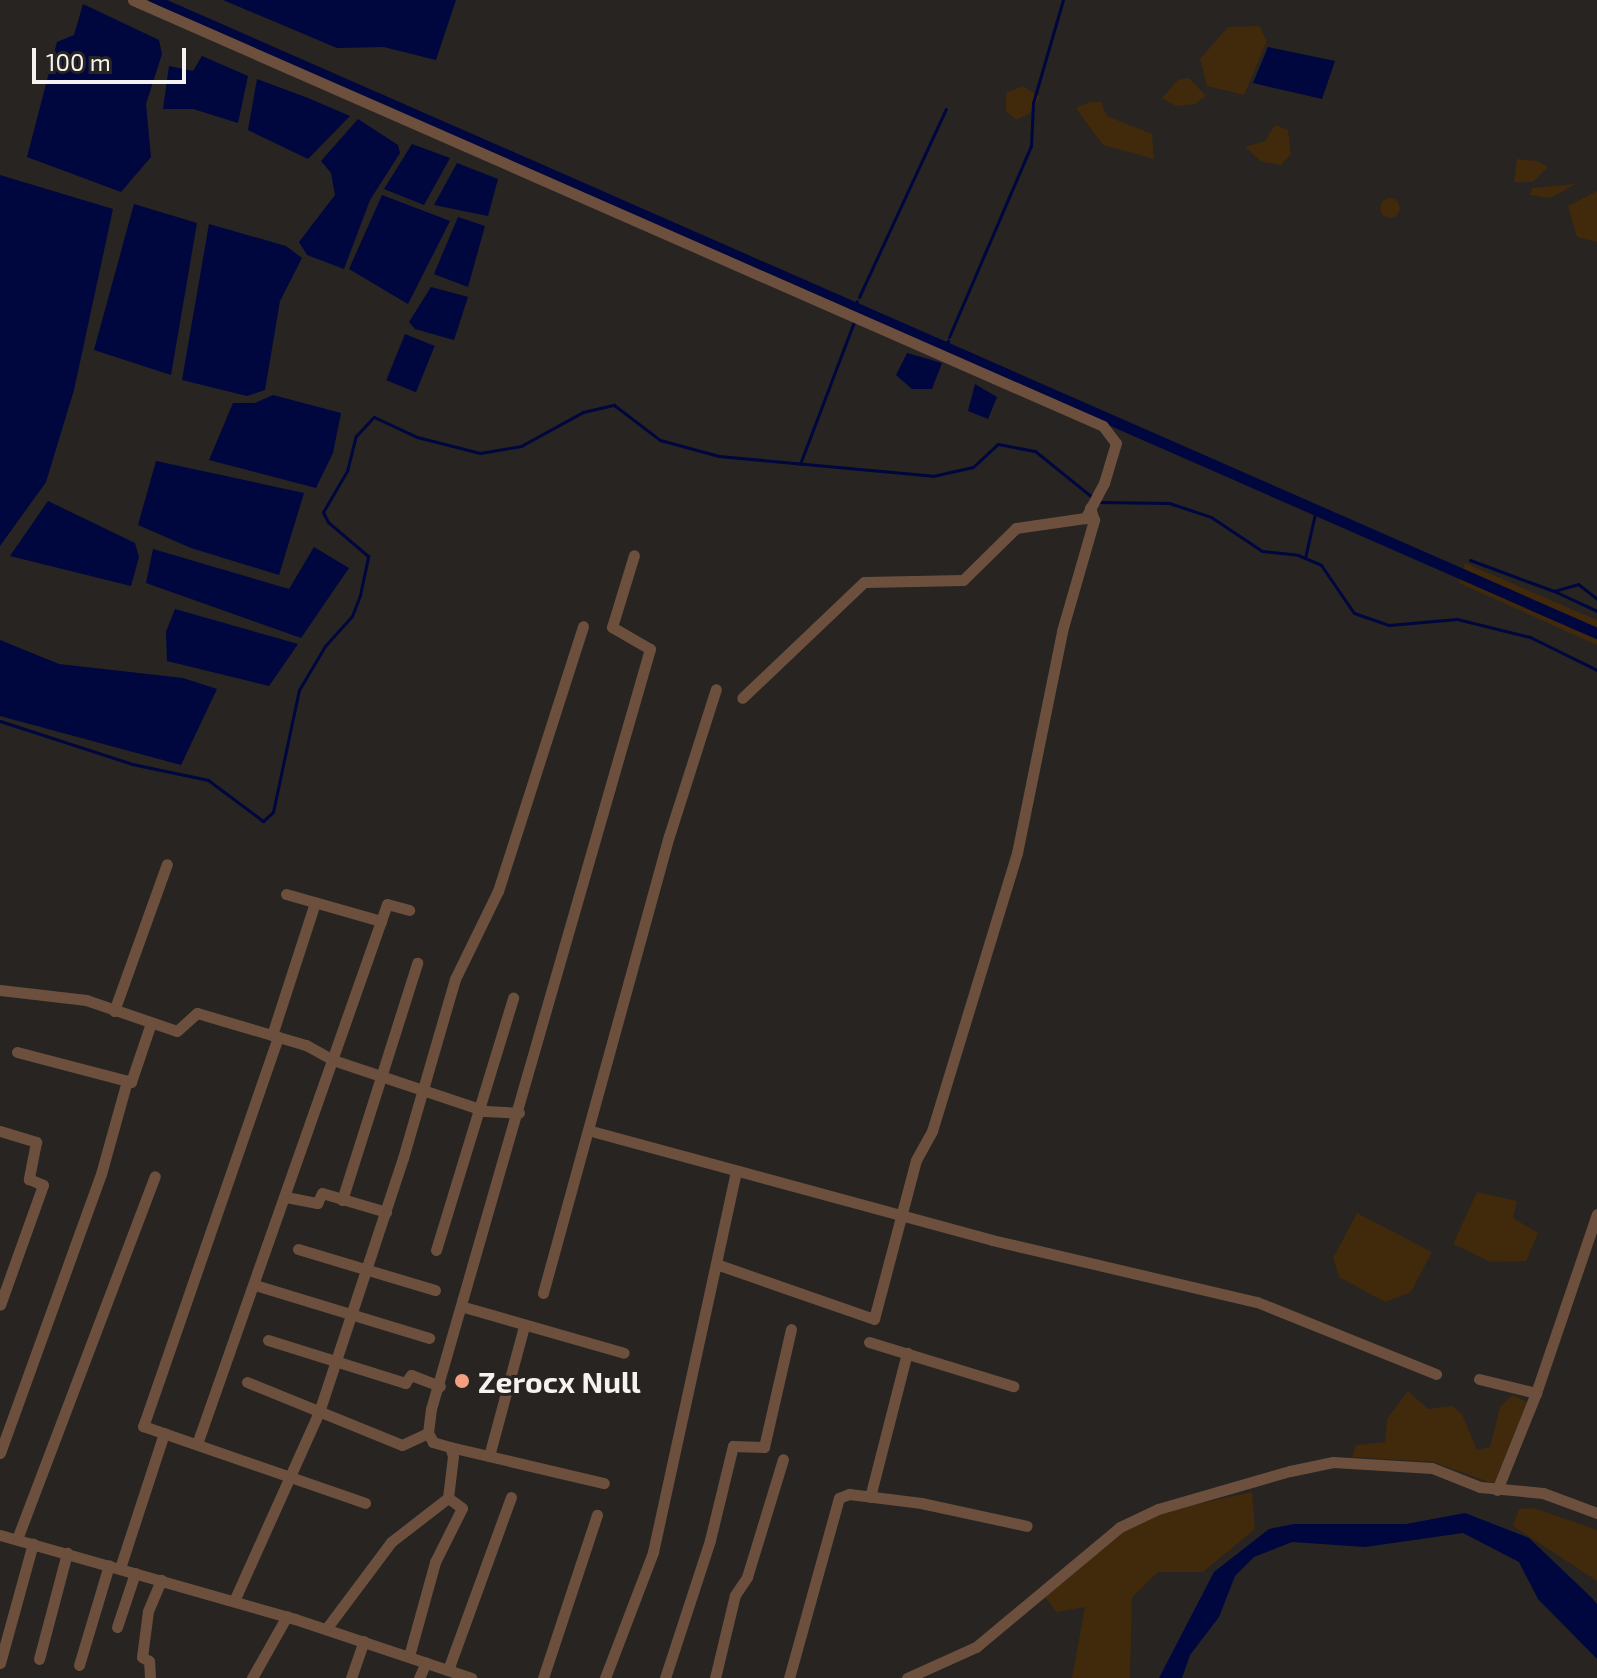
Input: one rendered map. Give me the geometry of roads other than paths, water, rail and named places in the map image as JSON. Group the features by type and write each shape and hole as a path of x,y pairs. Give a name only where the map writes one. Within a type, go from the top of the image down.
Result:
{"street":[{"path":"133,0 1103,426 1116,443 1085,518 1016,528 963,580 864,582 742,698"},
{"path":"716,1264 874,1319 901,1216 1017,853 1062,631 1094,520 1090,508"},
{"path":"604,1483 450,1447 433,1442 428,1433 650,649 612,627 634,555"},
{"path":"234,1601 319,1412 368,1271 425,1089 455,979 498,891 583,626"},
{"path":"543,1293 669,836 716,689"},
{"path":"114,1011 167,864"},
{"path":"286,894 381,921"},
{"path":"315,903 275,1036 143,1426 198,1441 365,1503"},
{"path":"198,1441 387,904 409,910"},
{"path":"342,1200 417,963"},
{"path":"0,990 86,1000 177,1031 197,1013 275,1036 333,1060 478,1108 519,1113"},
{"path":"436,1250 513,998"},
{"path":"17,1052 131,1082 151,1023"},
{"path":"0,1453 101,1174 127,1081"},
{"path":"0,1131 36,1142 29,1179 43,1185 0,1305"},
{"path":"595,1132 901,1216 1257,1302 1436,1374"},
{"path":"605,1678 653,1552 736,1172"},
{"path":"17,1539 155,1176"},
{"path":"286,1197 317,1203 322,1193 386,1212"},
{"path":"1497,1490 1536,1393 1597,1214"},
{"path":"298,1249 435,1290"},
{"path":"255,1285 429,1338"},
{"path":"464,1307 624,1353"},
{"path":"489,1456 524,1326"},
{"path":"665,1678 710,1540 733,1446 764,1447 791,1329"},
{"path":"268,1340 405,1383 411,1375 440,1386"},
{"path":"869,1342 1013,1386"},
{"path":"870,1497 907,1353"},
{"path":"1479,1379 1536,1393"},
{"path":"247,1382 402,1445 428,1433"},
{"path":"79,1665 164,1433"},
{"path":"448,1498 450,1447"},
{"path":"715,1678 735,1595 747,1577 783,1459"},
{"path":"907,1678 976,1647 1120,1527 1158,1509 1333,1462 1432,1468 1497,1490 1543,1493 1597,1513"},
{"path":"448,1670 511,1497"},
{"path":"789,1678 839,1498 870,1497 1027,1526"},
{"path":"326,1629 391,1542 448,1498"},
{"path":"409,1656 435,1562 462,1508 448,1498"},
{"path":"543,1678 597,1515"},
{"path":"0,1535 287,1616 471,1678"},
{"path":"0,1663 33,1543"},
{"path":"39,1659 67,1553"},
{"path":"117,1627 135,1573"},
{"path":"150,1678 149,1661 142,1657 148,1611 161,1580"},
{"path":"252,1678 287,1616"},
{"path":"351,1678 364,1641"},
{"path":"419,1678 426,1662"}],"waterway":[{"path":"154,0 1597,633"},
{"path":"949,337 1031,146 1033,103 1063,0"},
{"path":"859,297 946,109"},
{"path":"855,306 857,301"},
{"path":"800,464 854,322"},
{"path":"945,346 948,341"},
{"path":"0,721 132,764 208,780 263,821 273,812 299,690 325,646 352,616 360,595 368,556 328,522 323,512 347,471 356,436 374,417 417,437 480,453 521,446 583,412 614,405 660,440 719,456 933,476 973,467 998,444 1035,451 1092,497"},
{"path":"1100,502 1169,503 1211,517 1262,551 1298,555 1321,565 1354,613 1389,625 1457,619 1530,637 1597,670"},
{"path":"1305,558 1316,509"},
{"path":"1470,560 1554,591 1578,584 1597,599"},
{"path":"1554,591 1597,611"}],"place":[{"name":"Zerocx Null","path":"462,1381"}]}
